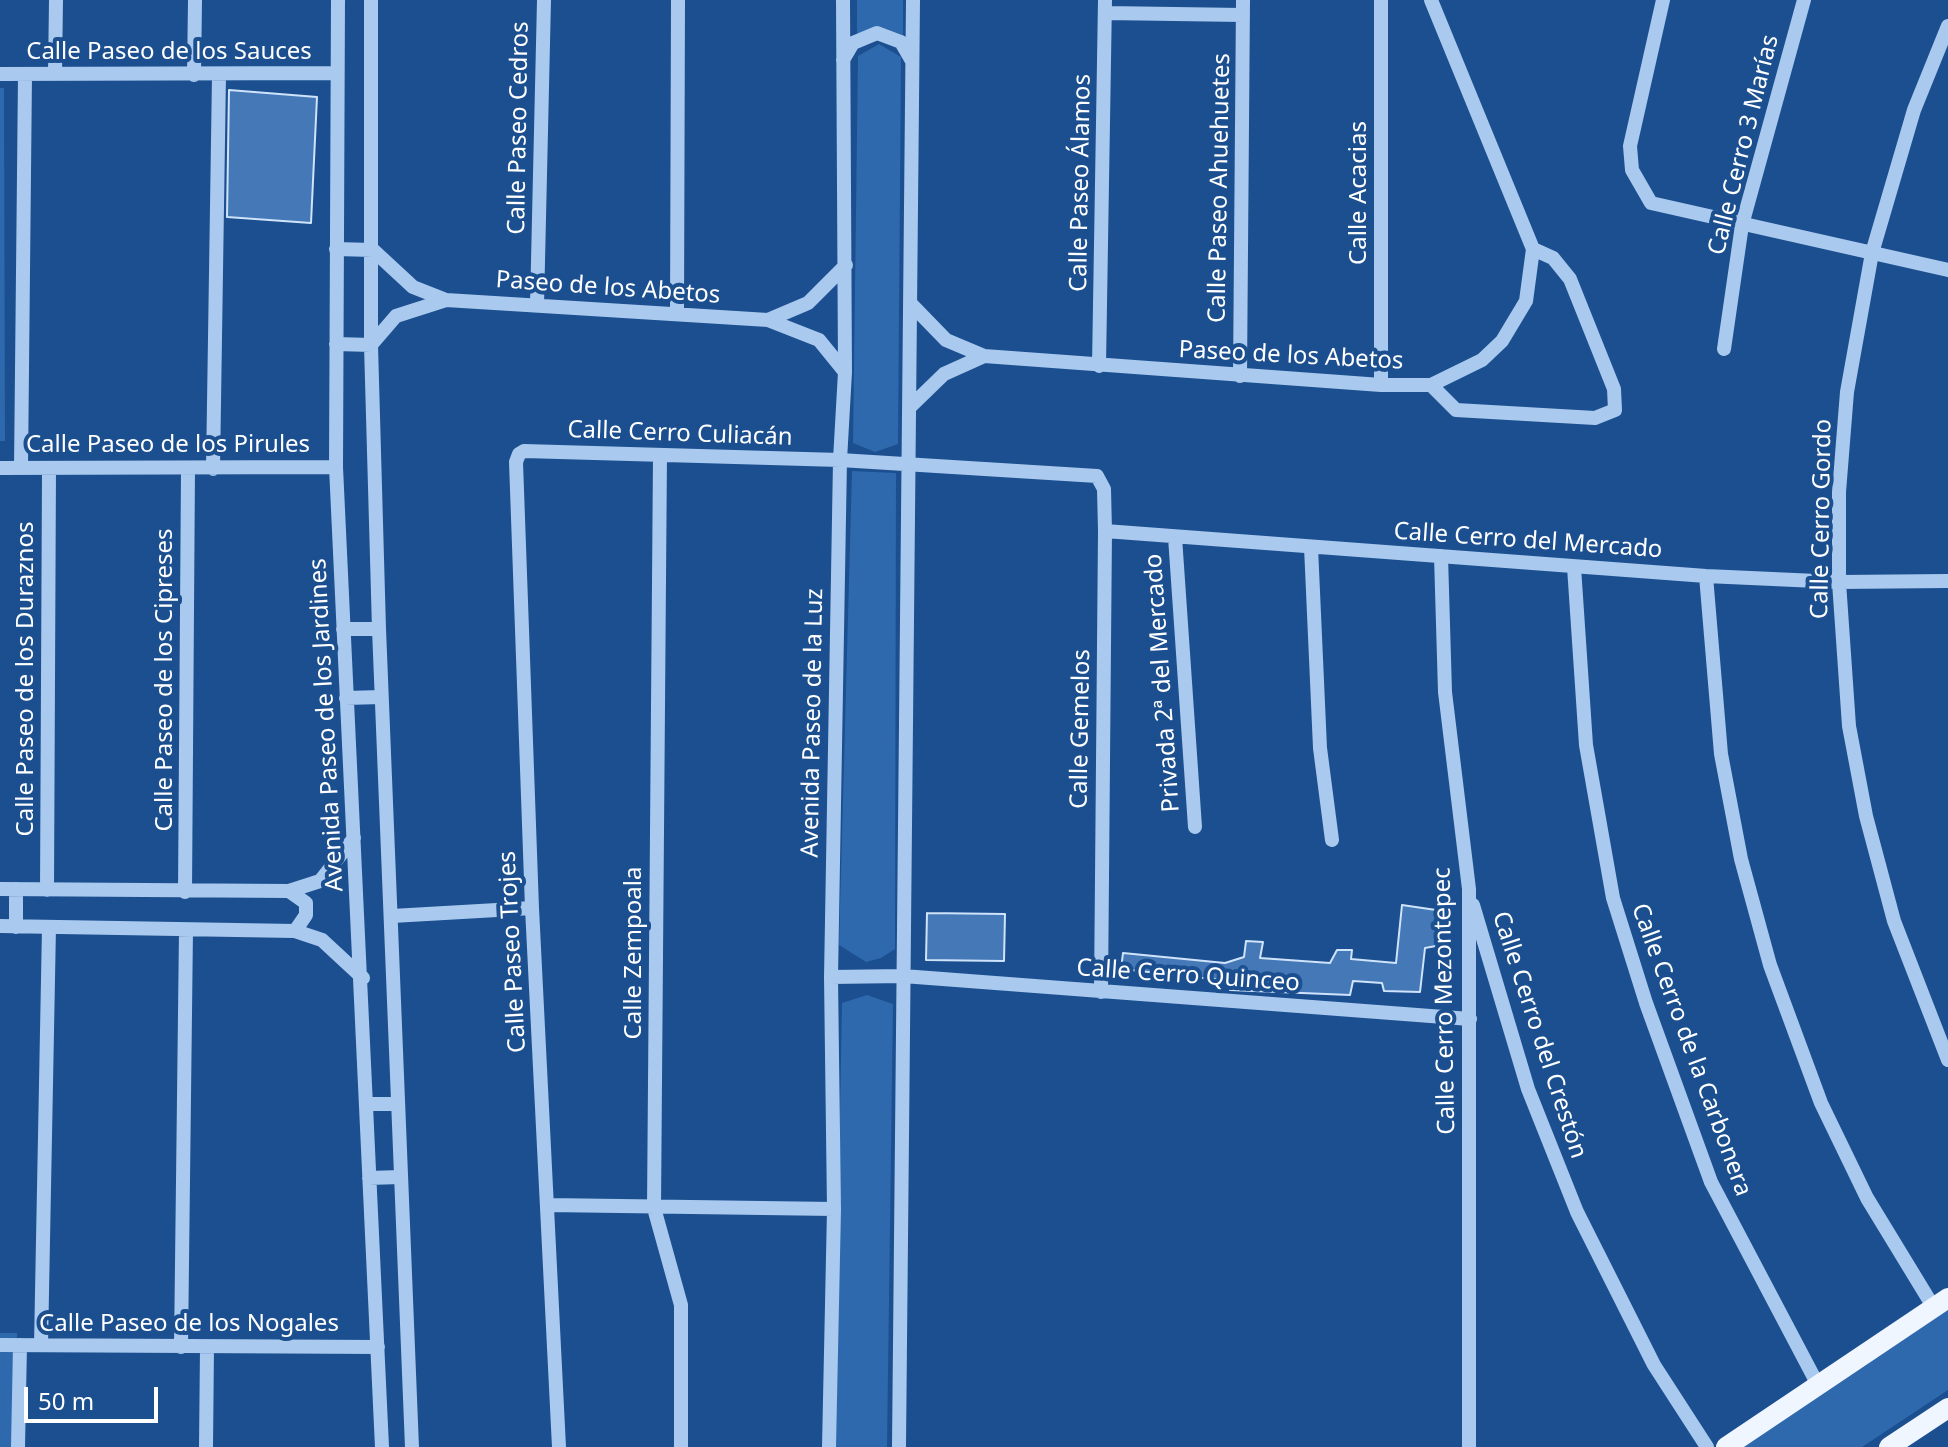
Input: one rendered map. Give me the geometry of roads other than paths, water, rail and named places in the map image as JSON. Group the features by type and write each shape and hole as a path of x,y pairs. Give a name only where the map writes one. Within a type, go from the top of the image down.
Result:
{"main road":[{"path":"1726,1447 1941,1303"},
{"path":"1889,1447 1948,1408"}],"street":[{"path":"55,74 56,0"},
{"path":"194,75 195,0"},
{"name":"Avenida Paseo de los Jardines","path":"338,0 336,467 363,978 382,1447"},
{"path":"371,0 371,345 379,629 412,1447"},
{"name":"Calle Paseo Cedros","path":"537,305 544,0"},
{"path":"677,314 678,0"},
{"name":"Avenida Paseo de la Luz","path":"829,1447 834,1209 831,977 840,460 845,372 843,0"},
{"path":"899,1447 913,0"},
{"name":"Calle Acacias","path":"1381,0 1381,385"},
{"name":"Paseo de los Abetos","path":"912,305 946,340 984,356 1381,385 1431,385 1482,360 1502,341 1526,301 1533,249 1431,0"},
{"path":"1663,0 1630,146 1632,170 1651,203 1948,270"},
{"name":"Calle Cerro 3 Marías","path":"1724,349 1742,225 1804,0"},
{"path":"1105,7 1243,8"},
{"name":"Calle Paseo Álamos","path":"1099,366 1105,7"},
{"name":"Calle Paseo Ahuehuetes","path":"1240,376 1243,8"},
{"name":"Calle Cerro Gordo","path":"1948,26 1914,110 1872,253 1847,392 1839,492 1839,582 1849,726 1866,816 1894,921 1948,1060"},
{"path":"842,66 853,43 877,33 901,42 913,65"},
{"name":"Calle Paseo de los Sauces","path":"0,74 337,73"},
{"path":"21,468 25,75"},
{"path":"213,469 219,75"},
{"path":"336,249 373,250"},
{"path":"1431,385 1456,410 1595,418 1615,410 1614,389 1570,279 1553,258 1533,249"},
{"name":"Paseo de los Abetos","path":"373,250 413,287 446,300 768,320 819,340 845,372"},
{"name":"Paseo de los Abetos","path":"768,320 808,303 846,265"},
{"name":"Paseo de los Abetos","path":"371,345 396,316 446,300"},
{"path":"336,344 371,345"},
{"name":"Paseo de los Abetos","path":"910,407 944,374 984,356"},
{"name":"Calle Cerro Culiacán","path":"519,454 524,451 910,463"},
{"name":"Calle Paseo Trojes","path":"519,454 516,462 532,908 559,1447"},
{"name":"Calle Zempoala","path":"660,455 654,1208 681,1305 681,1447"},
{"name":"Calle Gemelos","path":"910,463 1089,474 1097,476 1104,489 1101,992"},
{"name":"Calle Paseo de los Pirules","path":"0,468 336,467"},
{"name":"Calle Paseo de los Duraznos","path":"47,890 49,469"},
{"name":"Calle Paseo de los Cipreses","path":"185,892 188,469"},
{"name":"Calle Cerro del Mercado","path":"1105,531 1706,576 1839,582 1948,581"},
{"name":"Privada 2ª del Mercado","path":"1175,537 1195,827"},
{"path":"1311,547 1320,748 1332,840"},
{"name":"Calle Cerro Mezontepec","path":"1441,556 1445,692 1469,889 1469,1447"},
{"name":"Calle Cerro de la Carbonera","path":"1574,567 1586,745 1613,898 1646,1003 1711,1182 1818,1385"},
{"path":"1706,576 1721,754 1741,859 1770,965 1827,1116 1867,1198 1941,1303"},
{"path":"343,629 379,629"},
{"path":"346,698 381,697"},
{"path":"0,889 289,891 320,881 354,838"},
{"path":"16,889 16,927"},
{"name":"Calle Cerro del Crestón","path":"1469,889 1528,1089 1577,1212 1654,1365 1707,1447"},
{"path":"289,891 303,897 306,903 306,915 295,931"},
{"path":"392,916 532,908"},
{"path":"0,926 295,931 322,940 363,978"},
{"path":"41,1345 49,927"},
{"path":"181,1347 186,930"},
{"name":"Calle Cerro Quinceo","path":"831,977 903,976 1470,1019"},
{"path":"367,1104 398,1104"},
{"path":"369,1178 400,1177"},
{"path":"548,1205 834,1209"},
{"name":"Calle Paseo de los Nogales","path":"0,1345 378,1347"},
{"path":"18,1447 20,1345"},
{"path":"206,1447 207,1347"}]}
